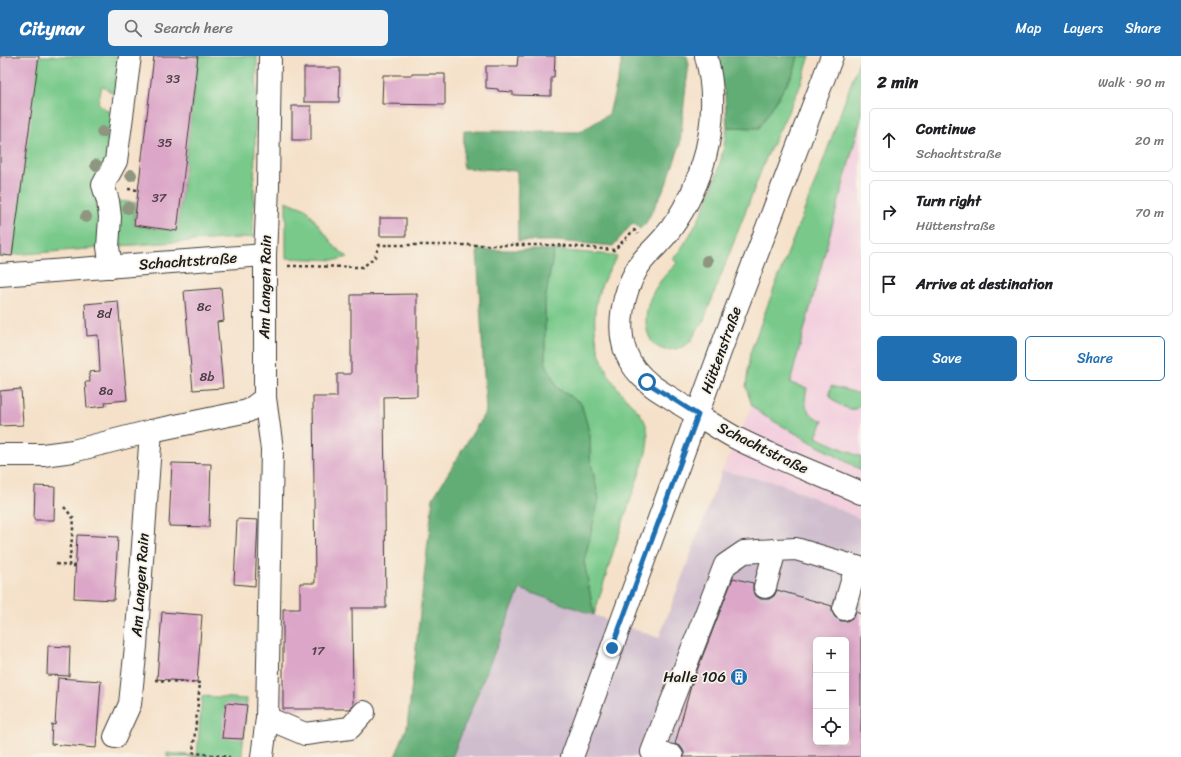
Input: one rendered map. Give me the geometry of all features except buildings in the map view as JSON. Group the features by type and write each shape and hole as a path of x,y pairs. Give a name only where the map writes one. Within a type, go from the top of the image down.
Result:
{"street":[{"path":"111,267 108,247 110,217 108,201 103,185 116,160 130,56"},
{"name":"Am Langen Rain","path":"262,757 267,718 272,449 264,398 264,255 268,187 270,56"},
{"name":"Schachtstraße","path":"706,56 711,82 711,110 709,139 704,164 695,187 683,210 670,230 646,256 637,269 628,287 622,320 622,338 626,353 633,366 641,376 654,387 698,415 739,439 861,493"},
{"name":"Hüttenstraße","path":"572,757 724,341 832,56"},
{"name":"Schachtstraße","path":"0,275 264,255"},
{"path":"0,455 43,455 73,451 151,431 248,411 264,398"},
{"name":"Am Langen Rain","path":"115,737 130,704 136,646 151,431"},
{"path":"658,755 725,565 744,552 796,549 858,568 844,609"},
{"path":"765,586 775,550"},
{"path":"267,718 305,734 350,728 364,712"}],"path":[{"path":"285,266 363,267 375,257 379,245 555,245 614,250 634,230 641,236"},
{"path":"64,507 74,519 69,566"},
{"path":"56,564 75,566"},
{"path":"155,674 155,680 200,683 194,752 195,754 230,757"}],"shaded area":[{"path":"861,56 861,519 780,483 722,471 752,406 746,387 750,353 821,167"},
{"path":"722,471 780,483 861,519 861,757 452,757 520,589 659,638"}],"green space":[{"path":"39,56 124,56 119,97 102,86 98,103 115,116 107,160 98,170 94,182 99,207 100,248 0,256 0,238"},
{"path":"198,56 257,56 253,237 119,246 116,236 119,201 136,203 134,225 177,231"},
{"path":"621,56 687,56 689,64 680,145 666,185 646,223 640,229 633,223 613,246 556,241 518,241 517,171 463,168 464,131 580,132 609,114 621,67"},
{"path":"716,56 798,56 794,72 759,128 727,127 725,96"},
{"path":"798,56 810,56 799,89 766,158 702,325 687,345 670,350 660,348 653,344 646,327 646,317 651,297 659,283 677,263 673,259 684,245 702,213 720,162 727,127 759,128 794,72"},
{"path":"861,56 861,118 790,383 807,388 805,399 807,408 809,412 823,421 816,437 861,457 861,470 761,414 752,406 746,387 750,353 821,167"},
{"path":"286,201 306,209 336,248 348,257 337,260 286,258"},
{"path":"477,250 554,250 545,301 545,361 557,388 581,403 590,435 590,458 599,499 584,561 594,615 520,589 452,757 395,757 407,727 433,498 486,411"},
{"path":"554,250 612,255 617,257 600,289 595,313 596,338 608,373 614,383 641,415 648,432 648,443 645,457 615,546 594,615 584,561 599,499 590,458 590,435 581,403 557,388 545,361 545,301"},
{"path":"831,386 861,394 861,405 855,409 852,409 837,403 830,396"},
{"path":"202,696 247,699 242,757 167,757 167,753 197,756"}],"place":[{"name":"Halle 106","path":"739,677"}],"route":[{"path":"612,648 698,415 647,382"}]}
